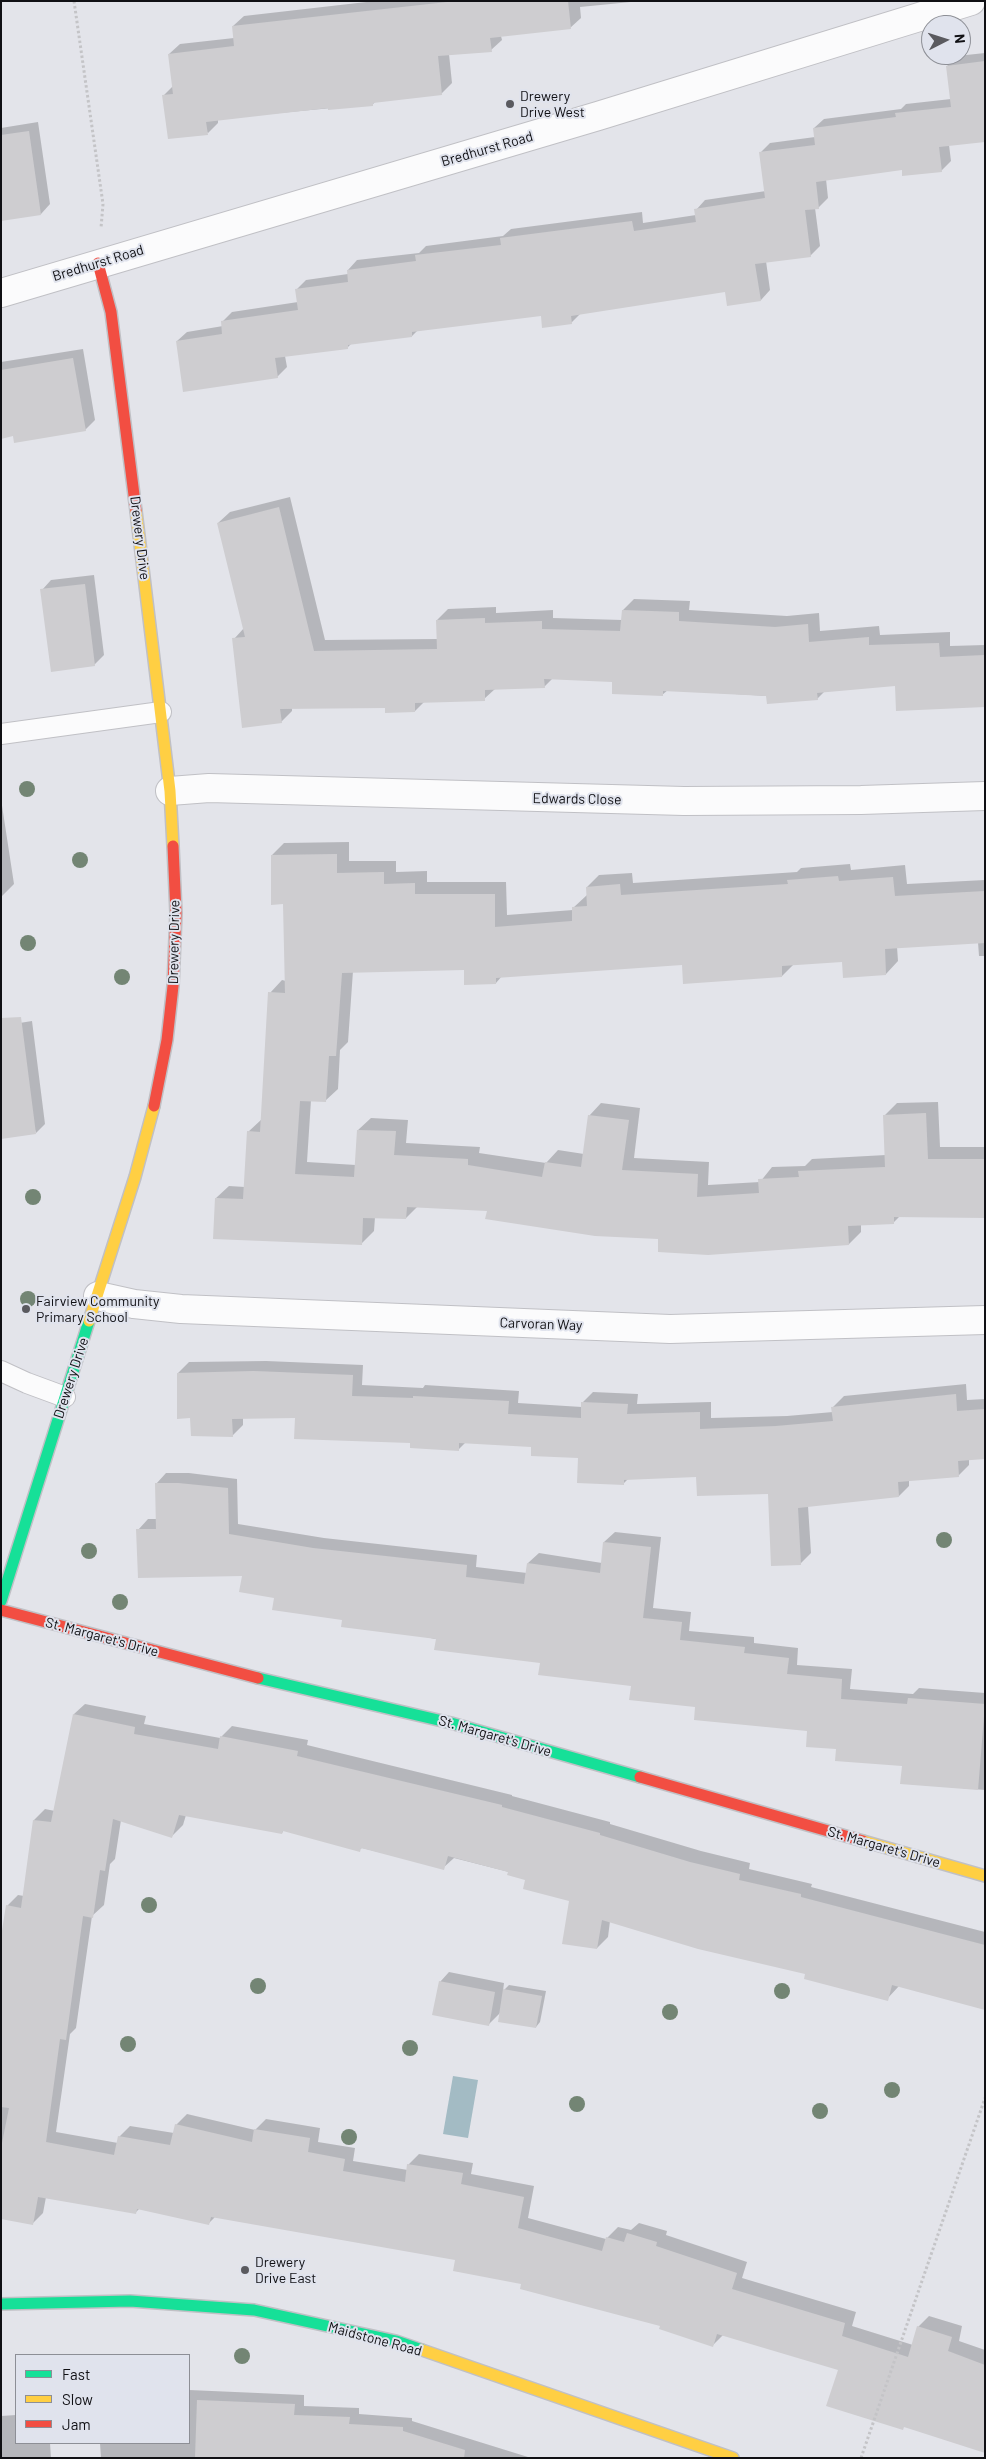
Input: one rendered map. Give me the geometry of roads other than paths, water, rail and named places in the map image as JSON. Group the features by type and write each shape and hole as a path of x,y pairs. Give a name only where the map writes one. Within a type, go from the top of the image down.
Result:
{"street":[{"name":"Bredhurst Road","path":"1,293 598,116 971,1"},
{"name":"Drewery Drive","path":"1,1601 135,1177 156,1097 167,1040 173,986 176,913 170,791 162,712 111,312 98,263"},
{"name":"Edwards Close","path":"170,791 219,788 684,802 861,800 985,796"},
{"name":"Carvoran Way","path":"98,1296 134,1304 181,1309 670,1329 985,1320"},
{"name":"St. Margaret's Drive","path":"1,1610 235,1672 451,1723 985,1876"},
{"name":"Maidstone Road","path":"1,2304 130,2301 254,2310 396,2341 733,2458"}],"lane":[{"path":"1,734 162,712"},
{"path":"1,1371 27,1384 65,1397"}],"water":[{"path":"453,2076 478,2080 468,2138 443,2134"}],"place":[{"name":"Drewery Drive West","path":"510,104"},
{"name":"Fairview Community Primary School","path":"26,1309"},
{"name":"Drewery Drive East","path":"245,2270"}]}
